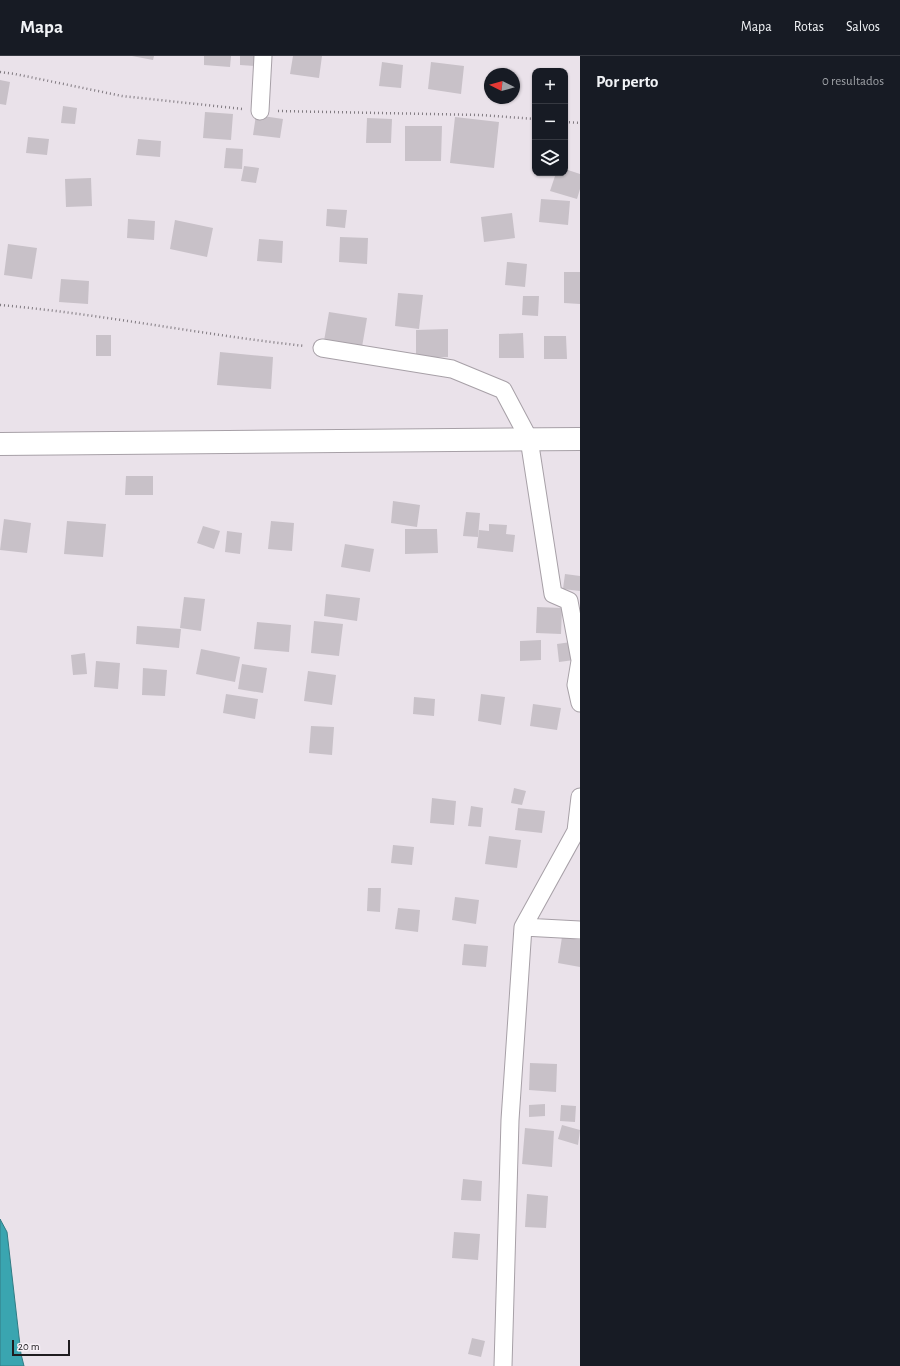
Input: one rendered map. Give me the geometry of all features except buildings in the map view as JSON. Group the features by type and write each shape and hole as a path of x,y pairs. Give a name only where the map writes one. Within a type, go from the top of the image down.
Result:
{"highway":[{"path":"0,444 580,439"}],"street":[{"path":"260,111 263,56"},
{"path":"322,348 452,369 503,390 529,439 553,594 569,600 580,660 576,685 580,703"},
{"path":"503,1366 510,1120 523,927 576,831 580,797"},
{"path":"523,927 580,930"}],"path":[{"path":"568,122 580,123"},
{"path":"0,304 51,309 248,340 322,348"}],"water":[{"path":"0,1219 7,1232 21,1354 24,1366 0,1366"}]}
